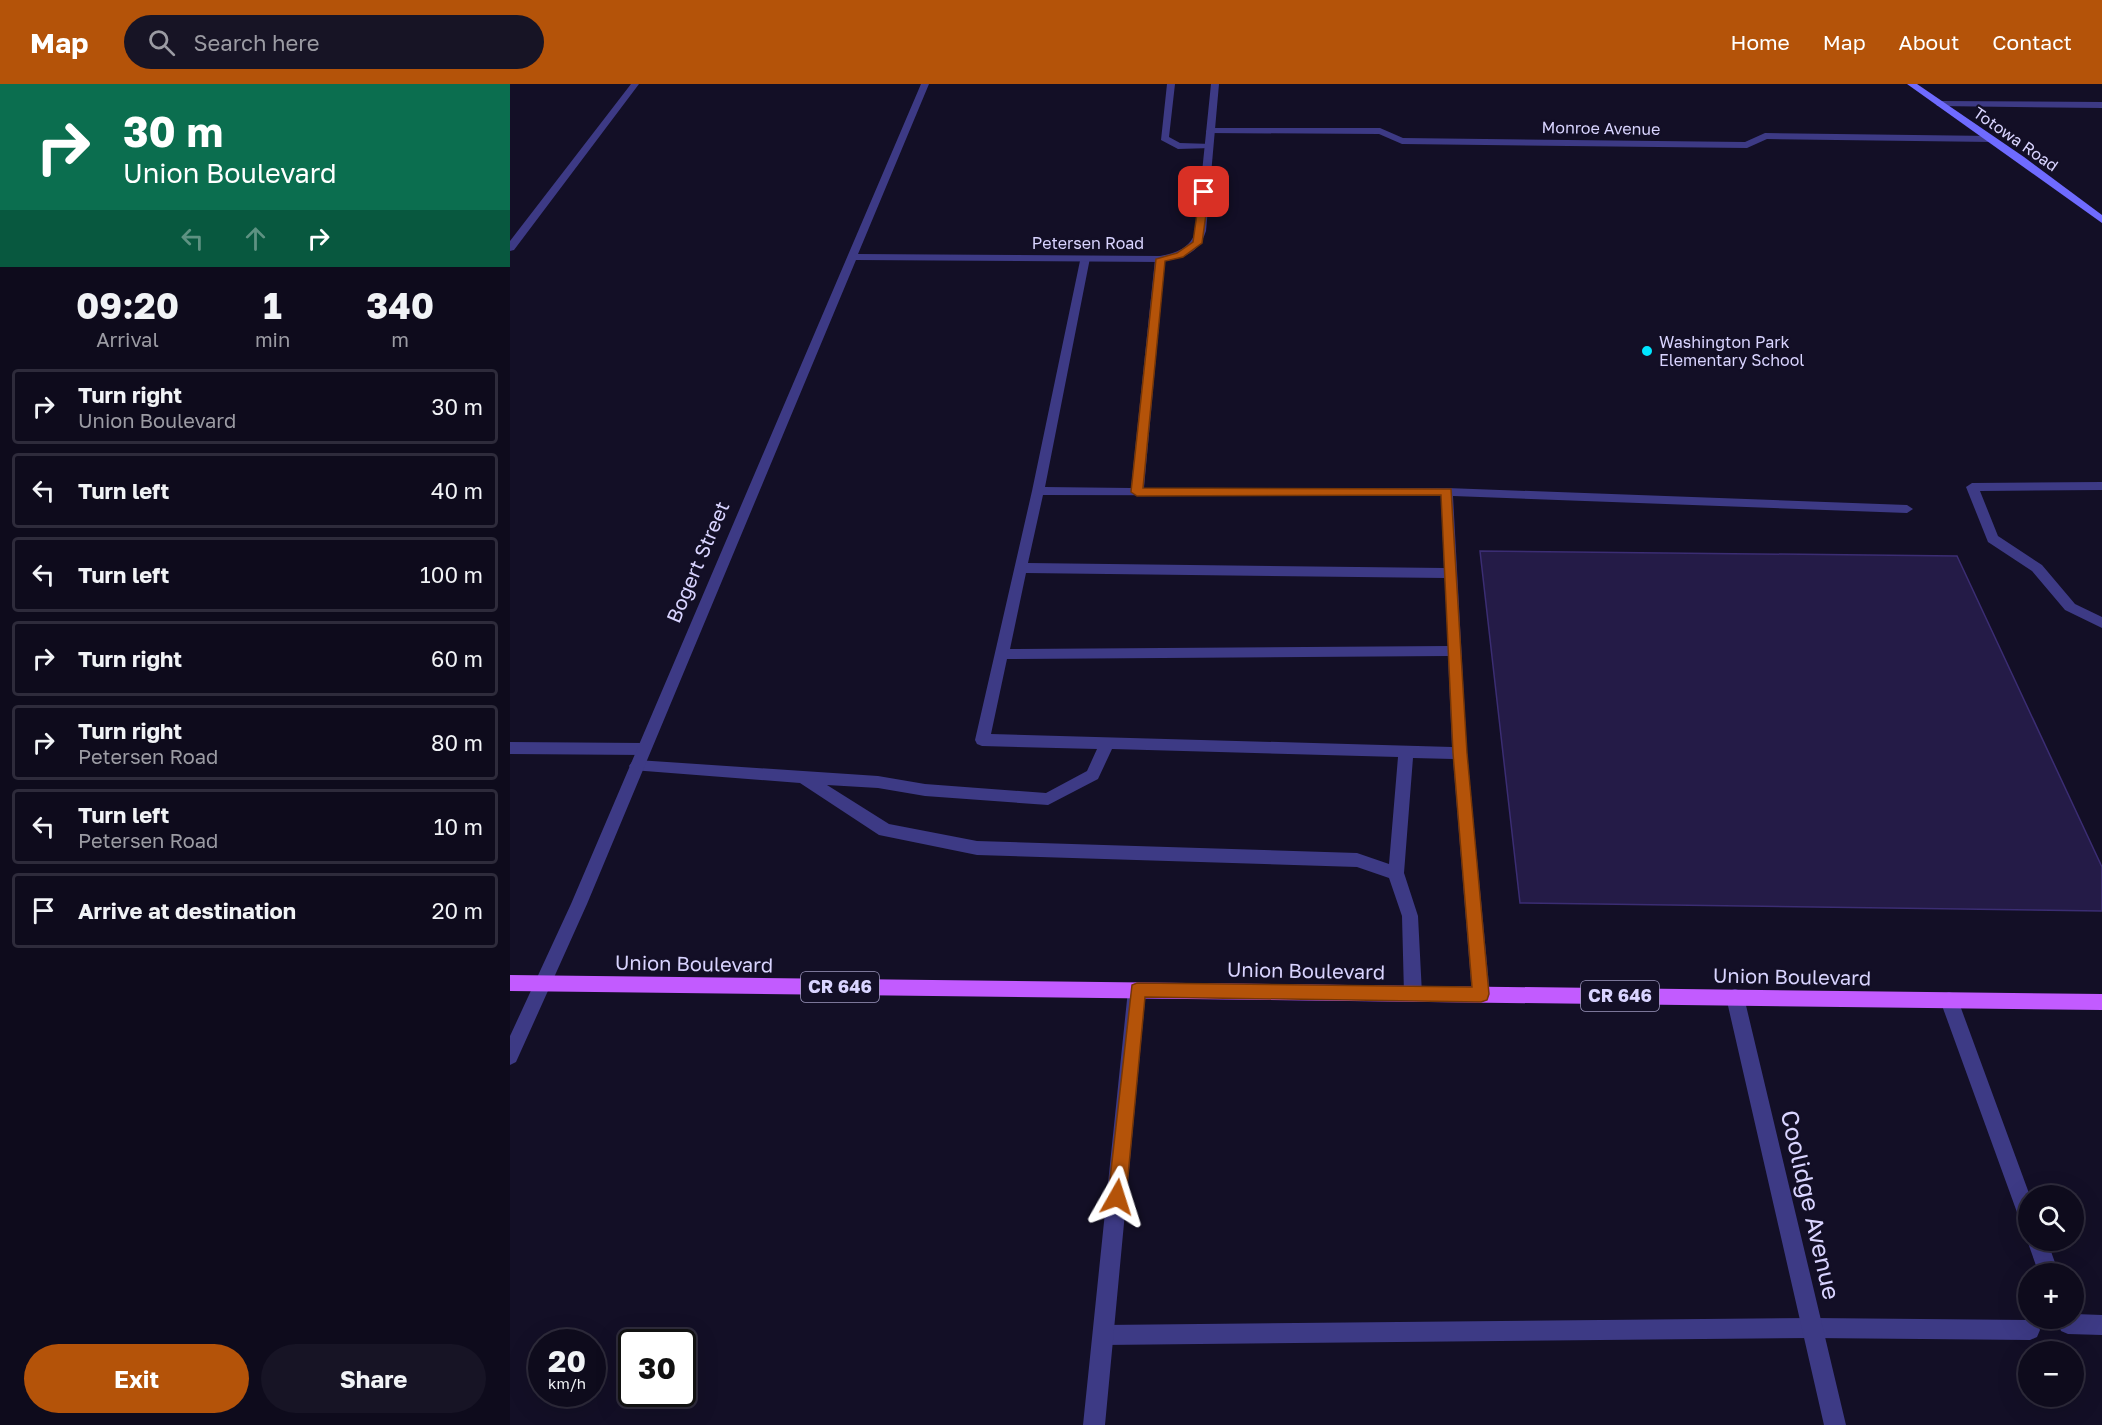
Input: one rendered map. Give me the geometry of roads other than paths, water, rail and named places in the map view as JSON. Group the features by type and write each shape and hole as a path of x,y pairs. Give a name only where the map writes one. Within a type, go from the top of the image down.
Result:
{"main road":[{"name":"Totowa Road","path":"1911,84 1992,139 2102,220"},
{"name":"Union Boulevard","path":"510,983 2102,1002"}],"street":[{"path":"510,248 635,84"},
{"name":"Bogert Street","path":"510,1056 637,766 925,84"},
{"path":"1171,84 1164,138 1178,146 1209,146"},
{"name":"Petersen Road","path":"851,257 1160,259 1180,255 1197,243 1215,84"},
{"path":"1941,104 2102,105"},
{"name":"Monroe Avenue","path":"1210,131 1380,131 1402,141 1747,145 1765,136 1992,139"},
{"path":"1085,258 1038,491 982,740 1460,753"},
{"path":"1137,492 1160,259"},
{"path":"2102,486 1972,487 1993,539 2037,568 2070,607 2102,623"},
{"path":"1038,491 1447,492 1907,509"},
{"path":"1447,492 1460,753 1481,994"},
{"path":"1021,568 1451,573"},
{"path":"1002,654 1455,651"},
{"path":"637,766 1048,799 1093,775 1106,745"},
{"path":"510,748 644,749"},
{"path":"1406,752 1396,873 1410,916 1413,994"},
{"path":"804,778 885,830 977,848 1358,860 1396,873"},
{"path":"1094,1425 1137,990"},
{"name":"Coolidge Avenue","path":"1735,997 1835,1425"},
{"path":"1949,1000 2018,1188"},
{"path":"2084,1324 2102,1324"},
{"path":"1103,1335 1813,1328 2030,1330"}],"place":[{"name":"Washington Park Elementary School","path":"1647,351"}]}
